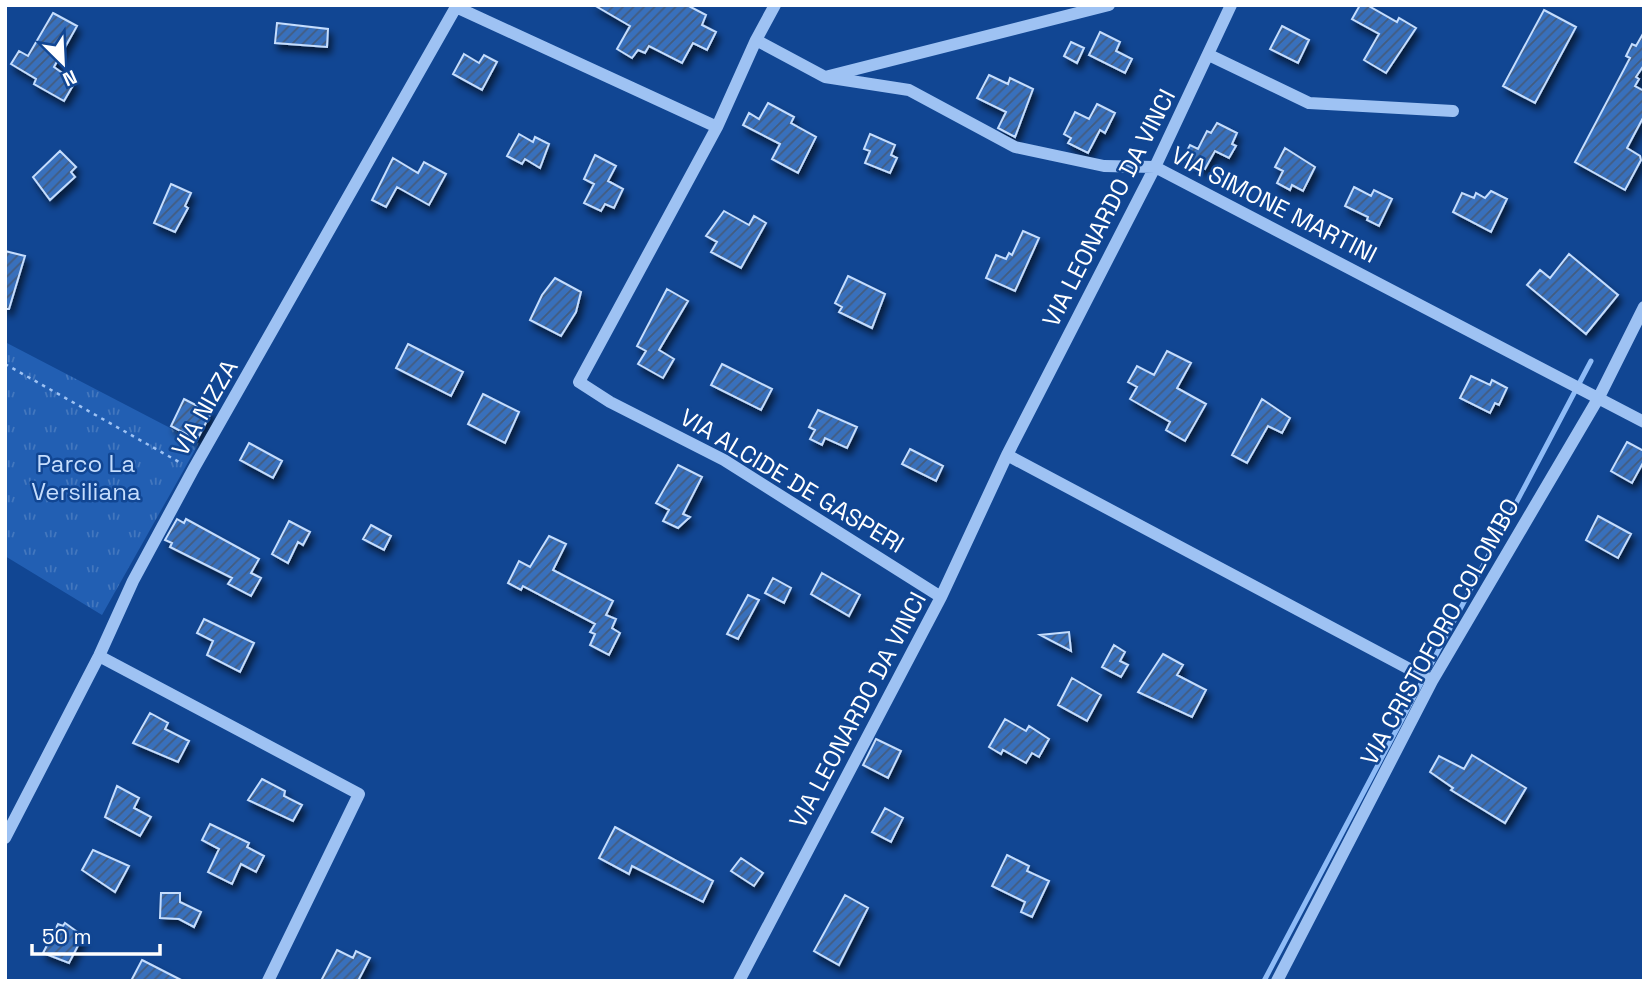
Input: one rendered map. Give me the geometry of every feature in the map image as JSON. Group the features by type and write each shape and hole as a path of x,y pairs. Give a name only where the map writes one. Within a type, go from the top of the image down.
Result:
{"street":[{"path":"717,127 756,40 775,5"},
{"path":"756,40 825,77 1109,5"},
{"name":"VIA LEONARDO DA VINCI","path":"739,981 941,597 1007,455 1155,167 1231,5"},
{"name":"VIA NIZZA","path":"5,838 194,468 457,6 717,127"},
{"path":"1209,55 1309,103 1453,111"},
{"name":"VIA SIMONE MARTINI","path":"825,77 909,90 1014,147 1104,166 1155,167 1644,422"},
{"name":"VIA ALCIDE DE GASPERI","path":"717,127 579,382 610,402 724,460 941,597"},
{"name":"VIA CRISTOFORO COLOMBO","path":"1277,981 1431,681 1599,397 1644,307"},
{"path":"1007,455 1431,681"},
{"path":"99,656 359,794 268,981"}],"path":[{"path":"5,364 194,468"}],"green space":[{"name":"Parco La Versiliana","path":"5,342 199,443 102,615 5,556"}],"building":[{"path":"594,5 687,5 706,15 702,25 716,32 707,50 693,43 682,63 649,46 645,53 638,50 632,58 617,49 630,26"},
{"path":"1360,5 1367,5 1397,22 1399,18 1416,28 1386,73 1364,60 1379,34 1352,19"},
{"path":"1544,10 1576,27 1535,103 1503,86"},
{"path":"53,13 77,26 54,67 75,82 64,101 34,84 36,79 11,64 19,51 28,56"},
{"path":"277,23 328,29 327,47 275,43"},
{"path":"1282,26 1309,40 1298,63 1270,49"},
{"path":"1100,32 1120,42 1116,51 1132,59 1125,73 1089,55"},
{"path":"1644,32 1644,65 1636,77 1639,79 1635,86 1644,91 1644,116 1627,148 1640,156 1641,160 1625,190 1575,162 1630,58 1626,56 1632,44 1636,46"},
{"path":"1071,42 1084,48 1077,63 1064,56"},
{"path":"464,54 479,63 484,55 497,62 482,90 453,74"},
{"path":"989,75 1008,84 1010,78 1033,89 1015,137 998,128 1006,112 977,98"},
{"path":"768,103 794,117 791,123 816,137 798,173 772,159 780,144 743,125 749,113 759,119"},
{"path":"1097,104 1115,113 1105,133 1100,130 1088,153 1068,143 1071,138 1064,134 1075,112 1089,119"},
{"path":"1217,123 1237,133 1232,144 1236,146 1229,158 1215,151 1205,169 1183,158 1190,145 1198,149 1207,131 1211,133"},
{"path":"519,134 533,142 535,137 549,144 540,168 525,159 522,164 507,156"},
{"path":"870,134 895,145 891,155 897,158 890,173 865,163 870,151 864,149"},
{"path":"1285,148 1315,167 1303,191 1292,185 1290,190 1277,183 1283,171 1275,167"},
{"path":"60,151 76,167 71,172 75,177 50,200 33,177"},
{"path":"595,155 616,166 608,181 623,189 614,208 605,204 601,211 584,203 594,184 584,179"},
{"path":"393,158 418,173 424,162 446,174 429,205 397,187 386,207 372,200"},
{"path":"171,184 191,193 185,206 188,208 175,232 154,223"},
{"path":"1354,187 1371,196 1374,190 1392,199 1379,226 1367,220 1368,217 1345,206"},
{"path":"1491,191 1507,199 1491,232 1453,212 1462,193 1474,198 1476,193 1485,198"},
{"path":"724,211 749,225 754,216 766,223 741,268 711,252 717,242 706,236"},
{"path":"1023,231 1039,238 1015,291 986,278 996,255 1006,259 1009,253 1012,255"},
{"path":"5,251 25,256 9,309 5,309"},
{"path":"1569,254 1618,295 1586,334 1527,285 1540,270 1550,278"},
{"path":"848,276 885,294 872,328 839,312 842,307 835,303"},
{"path":"555,278 581,292 576,312 561,336 530,320 542,295"},
{"path":"667,289 688,301 659,350 674,359 663,378 638,364 646,351 637,346"},
{"path":"408,344 463,372 451,396 396,368"},
{"path":"1167,351 1191,363 1177,388 1206,404 1185,441 1166,430 1170,422 1130,399 1137,387 1128,382 1137,366 1154,375"},
{"path":"722,364 772,389 761,410 711,385"},
{"path":"1471,376 1490,385 1492,380 1507,388 1499,405 1495,403 1490,413 1460,398"},
{"path":"483,394 519,412 505,443 468,424"},
{"path":"184,399 211,413 197,440 171,426"},
{"path":"1262,399 1290,418 1282,433 1268,426 1247,463 1232,455"},
{"path":"818,410 857,427 847,448 825,438 822,445 810,439 815,430 809,427"},
{"path":"1627,442 1644,451 1644,461 1632,483 1611,471"},
{"path":"249,443 282,461 273,478 240,460"},
{"path":"910,449 943,466 936,481 902,464"},
{"path":"678,465 702,477 683,514 690,517 678,528 663,521 669,510 656,503"},
{"path":"1598,516 1631,534 1618,558 1586,540"},
{"path":"177,519 184,523 186,519 259,559 251,573 261,578 251,596 228,584 232,578 170,547 172,543 165,540"},
{"path":"289,521 310,532 303,545 298,542 288,563 272,554"},
{"path":"371,525 391,536 384,550 363,539"},
{"path":"549,536 566,544 553,570 613,601 606,615 616,619 612,628 620,633 609,655 590,645 595,634 590,632 595,624 523,586 521,590 508,583 519,561 530,567"},
{"path":"822,573 860,595 849,616 811,594"},
{"path":"773,578 791,588 784,603 765,593"},
{"path":"748,595 759,600 738,639 727,634"},
{"path":"204,619 254,643 240,672 207,655 213,641 197,633"},
{"path":"1069,632 1071,651 1040,635"},
{"path":"1114,645 1125,652 1120,661 1128,665 1121,677 1102,667"},
{"path":"1163,654 1183,665 1177,675 1206,690 1192,717 1138,692"},
{"path":"1072,678 1101,695 1087,721 1058,705"},
{"path":"150,713 168,723 165,729 189,741 178,762 133,743"},
{"path":"1005,719 1026,731 1029,726 1049,739 1039,757 1032,753 1026,763 1003,750 1001,754 989,747"},
{"path":"876,739 901,751 888,778 863,765"},
{"path":"1472,755 1526,788 1505,823 1451,790 1453,788 1430,772 1439,756 1464,769"},
{"path":"262,779 285,791 284,796 302,805 293,821 248,800"},
{"path":"117,786 139,798 134,808 151,817 140,836 105,817"},
{"path":"885,808 903,818 891,842 872,832"},
{"path":"210,824 249,843 247,847 264,856 256,872 241,864 232,884 208,872 219,849 202,840"},
{"path":"615,827 713,881 703,902 632,866 629,874 599,858"},
{"path":"93,850 129,866 115,892 82,870"},
{"path":"1007,855 1029,866 1027,871 1049,881 1032,917 1021,912 1025,902 992,886"},
{"path":"741,858 763,873 754,886 731,871"},
{"path":"161,893 180,893 180,902 201,912 194,927 179,919 160,918"},
{"path":"845,895 868,908 839,965 814,951"},
{"path":"65,923 83,936 69,963 43,953 58,924 63,926"},
{"path":"337,950 353,958 356,951 370,958 358,981 321,981"},
{"path":"142,960 183,981 131,981"}],"waterway":[{"path":"1264,981 1591,361"}]}
